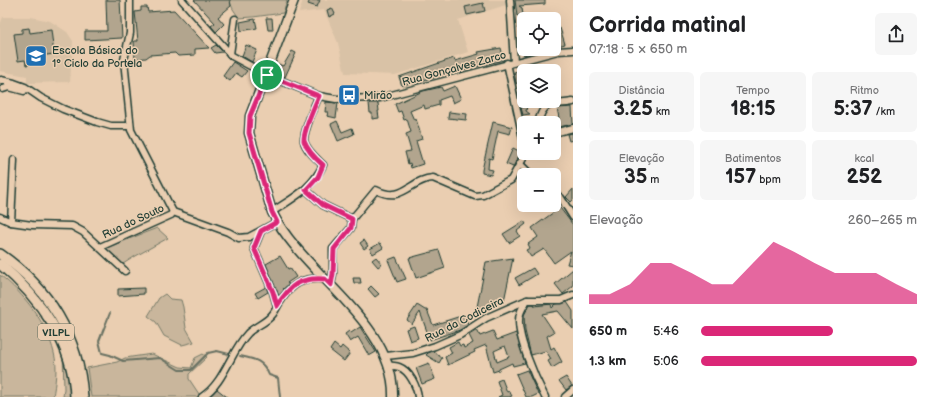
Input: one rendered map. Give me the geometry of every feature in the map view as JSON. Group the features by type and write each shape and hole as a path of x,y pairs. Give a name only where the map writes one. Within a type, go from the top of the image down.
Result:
{"highway":[{"name":"VILPL","path":"0,254 22,272 52,304 69,337 74,351 78,365 83,397"},
{"name":"VILPL","path":"0,264 32,295 43,310 62,342 70,364 75,397"}],"main road":[{"path":"294,0 267,75 250,116 249,133 272,212 277,222 296,248 361,319 386,356 394,389 393,397"}],"street":[{"path":"130,0 130,32 124,60 130,126 173,212 228,232 239,238 249,237 277,222"},
{"name":"Rua Gonçalves Zarco","path":"182,0 232,56 267,75 319,96 336,100 380,98 558,51 573,50"},
{"path":"510,0 511,63 520,116"},
{"path":"230,54 235,19"},
{"path":"1,80 25,87 63,109 97,122 111,126 130,126"},
{"path":"1,80 4,85 2,89 9,87 35,94"},
{"path":"272,212 306,190 318,177 323,165 309,149 304,140 319,96"},
{"path":"540,116 547,106 552,103 573,102"},
{"path":"561,131 573,128"},
{"path":"11,222 14,160"},
{"path":"202,397 209,393 219,380 247,335 254,327 269,320 274,314 277,306 296,284 303,280 312,278 328,282 333,274 334,249 351,228 352,219 376,190 384,194 391,195 405,191 427,178 433,178 474,196 483,195 511,180 522,160"},
{"path":"520,164 524,168"},
{"path":"306,190 323,205 352,219"},
{"path":"561,199 573,217"},
{"name":"Rua do Souto","path":"100,247 147,227 171,215 173,212"},
{"path":"0,218 11,222 32,225 72,226 84,232 125,271"},
{"path":"261,231 254,248 273,292 277,306"},
{"path":"544,397 532,371 520,330 520,314 527,300 561,300 573,295"},
{"name":"Rua da Codiceira","path":"386,356 413,353 435,346 460,335 486,318 527,300"},
{"path":"389,365 400,368 407,374 417,389 418,397"},
{"path":"565,397 573,390"}],"shaded area":[{"path":"229,0 287,0 283,13 239,18"},
{"path":"303,0 508,0 509,4 458,20 468,52 395,75 345,73 338,43 324,10 299,13"},
{"name":"Escola Básica do 1º Ciclo da Portela","path":"3,17 31,17 50,21 67,32 73,41 70,82 27,83 27,76 0,71 0,25"},
{"path":"157,228 168,238 123,264 106,248"},
{"path":"0,275 26,300 40,320 51,342 56,364 53,397 0,397"},
{"path":"165,294 170,299 181,300 186,328 194,342 182,345 164,336 156,322 148,316 159,298"},
{"path":"63,353 69,376 72,397 63,397"},
{"path":"152,354 180,367 191,368 195,358 203,354 207,357 189,374 189,379 201,397 91,397 87,368 117,362 125,358"}],"building":[{"path":"106,0 120,0 122,38 85,40 85,31 107,31"},
{"path":"194,0 230,0 231,6 218,17 224,24 216,32 211,26 215,23"},
{"path":"310,0 320,0 317,7 308,4"},
{"path":"515,0 545,0 545,4 519,6 522,8 523,12 517,12 517,16"},
{"path":"483,3 485,11 467,15 465,7"},
{"path":"141,7 147,7 148,12 174,10 209,48 195,49 195,55 178,56 175,53 150,55 146,58 135,59 134,41 138,41 135,12 141,11"},
{"path":"332,8 335,14 329,17 327,10"},
{"path":"266,18 272,18 273,30 268,30"},
{"path":"255,19 257,28 241,31 240,22"},
{"path":"29,28 30,33 51,30 54,54 32,57 33,64 26,65 25,60 18,61 14,34 22,33 22,29"},
{"path":"561,31 565,44 561,45"},
{"path":"216,45 223,52 215,53 211,48"},
{"path":"246,45 257,50 252,62 242,56"},
{"path":"501,48 504,60 463,69 416,83 415,81 402,86 399,77 454,58 455,61 479,54 478,52"},
{"path":"292,51 296,53 285,77 274,73 278,64 283,66"},
{"path":"233,62 247,71 242,77 236,73 230,81 223,76"},
{"path":"517,71 517,84 516,83 514,72"},
{"path":"455,86 461,99 453,103 450,96 439,100 439,105 425,109 424,105 410,111 414,120 416,119 422,139 416,141 423,164 411,168 410,163 408,164 405,152 411,151 406,134 411,132 407,119 404,120 401,111 398,112 395,104 423,91 441,87 443,91"},
{"path":"326,102 338,103 336,118 327,116 328,112 325,112"},
{"path":"369,103 378,103 379,118 372,119"},
{"path":"572,107 573,124 561,127 561,116 559,116 557,108"},
{"path":"521,108 527,108 526,111 530,114 523,115"},
{"path":"449,112 467,114 466,120 448,118"},
{"path":"337,121 342,132 352,128 354,134 338,141 331,124"},
{"path":"493,122 512,127 510,134 498,131 492,159 489,158 488,169 493,170 491,175 482,173 482,170"},
{"path":"573,133 573,140 569,141 567,134"},
{"path":"513,148 517,150 517,160 513,167 506,164"},
{"path":"573,189 573,200 571,202 566,197"},
{"path":"561,209 573,225 573,265 567,264 571,251 554,263 544,249 531,257 526,250 530,248 528,244 538,237 532,228 554,212 561,212"},
{"path":"524,221 526,224 517,231 520,236 509,243 503,234"},
{"path":"364,240 368,246 364,249 360,243"},
{"path":"380,243 383,248 373,254 370,249"},
{"path":"439,250 445,268 416,278 409,258"},
{"path":"280,256 288,269 290,268 296,277 287,283 289,284 283,289 284,290 279,296 266,264"},
{"path":"376,257 382,264 378,267 372,260"},
{"path":"396,257 406,279 397,282 388,260"},
{"path":"513,258 504,301 481,311 477,307 486,262"},
{"path":"533,268 537,274 519,285 515,278"},
{"path":"573,269 573,286 563,294 555,284"},
{"path":"353,278 360,278 361,283 354,283"},
{"path":"371,286 379,294 375,297 368,289"},
{"path":"266,287 268,292 258,298 255,293"},
{"path":"144,288 144,294 118,296 118,289"},
{"path":"567,302 573,311 573,329 558,311 542,314 554,332 547,336 551,349 554,347 562,362 552,368 548,361 551,359 546,351 531,355 525,331 524,315 530,304 534,304 535,306 551,304 552,308 556,304"},
{"path":"417,305 427,310 433,325 464,315 468,325 460,330 430,340 420,312 412,324 407,320"},
{"path":"414,326 418,338 410,341 406,329"},
{"path":"360,327 376,352 369,356 358,337 350,342 345,334 349,331 351,333"},
{"path":"477,330 480,336 493,331 497,340 516,333 525,363 513,366 512,363 493,372 486,345 448,365 445,357 452,353 449,347 458,342 460,346 463,345 464,348 473,343 469,335","holes":["505,346 509,357 497,362 494,351"]},
{"path":"334,344 340,349 342,346 350,353 344,361 330,350"},
{"path":"433,351 442,358 439,363 426,355"},
{"path":"429,363 435,379 422,384 416,368"},
{"path":"527,370 538,394 532,397 526,397 516,374"},
{"path":"566,377 572,386 566,390 559,381"},
{"path":"502,379 507,392 509,391 512,396 498,397 502,395 497,381"},
{"path":"217,389 227,397 209,397"}],"waterway":[{"path":"110,313 99,341 102,353 123,361 160,358 179,370 191,370 208,353 217,351 229,354"},
{"path":"240,356 258,361 264,366 269,375 278,378 280,397"}],"place":[{"name":"Escola Básica do 1º Ciclo da Portela","path":"36,56"},
{"name":"Mirão","path":"349,95"}],"route":[{"path":"267,75 319,96 304,140 309,149 323,165 318,177 306,190 323,205 347,218 352,219 350,224 351,228 334,249 331,285 325,279 312,278 303,280 296,284 287,293 277,306 273,292 254,248 261,231 277,222 272,212 249,133 250,116 267,75"}]}
